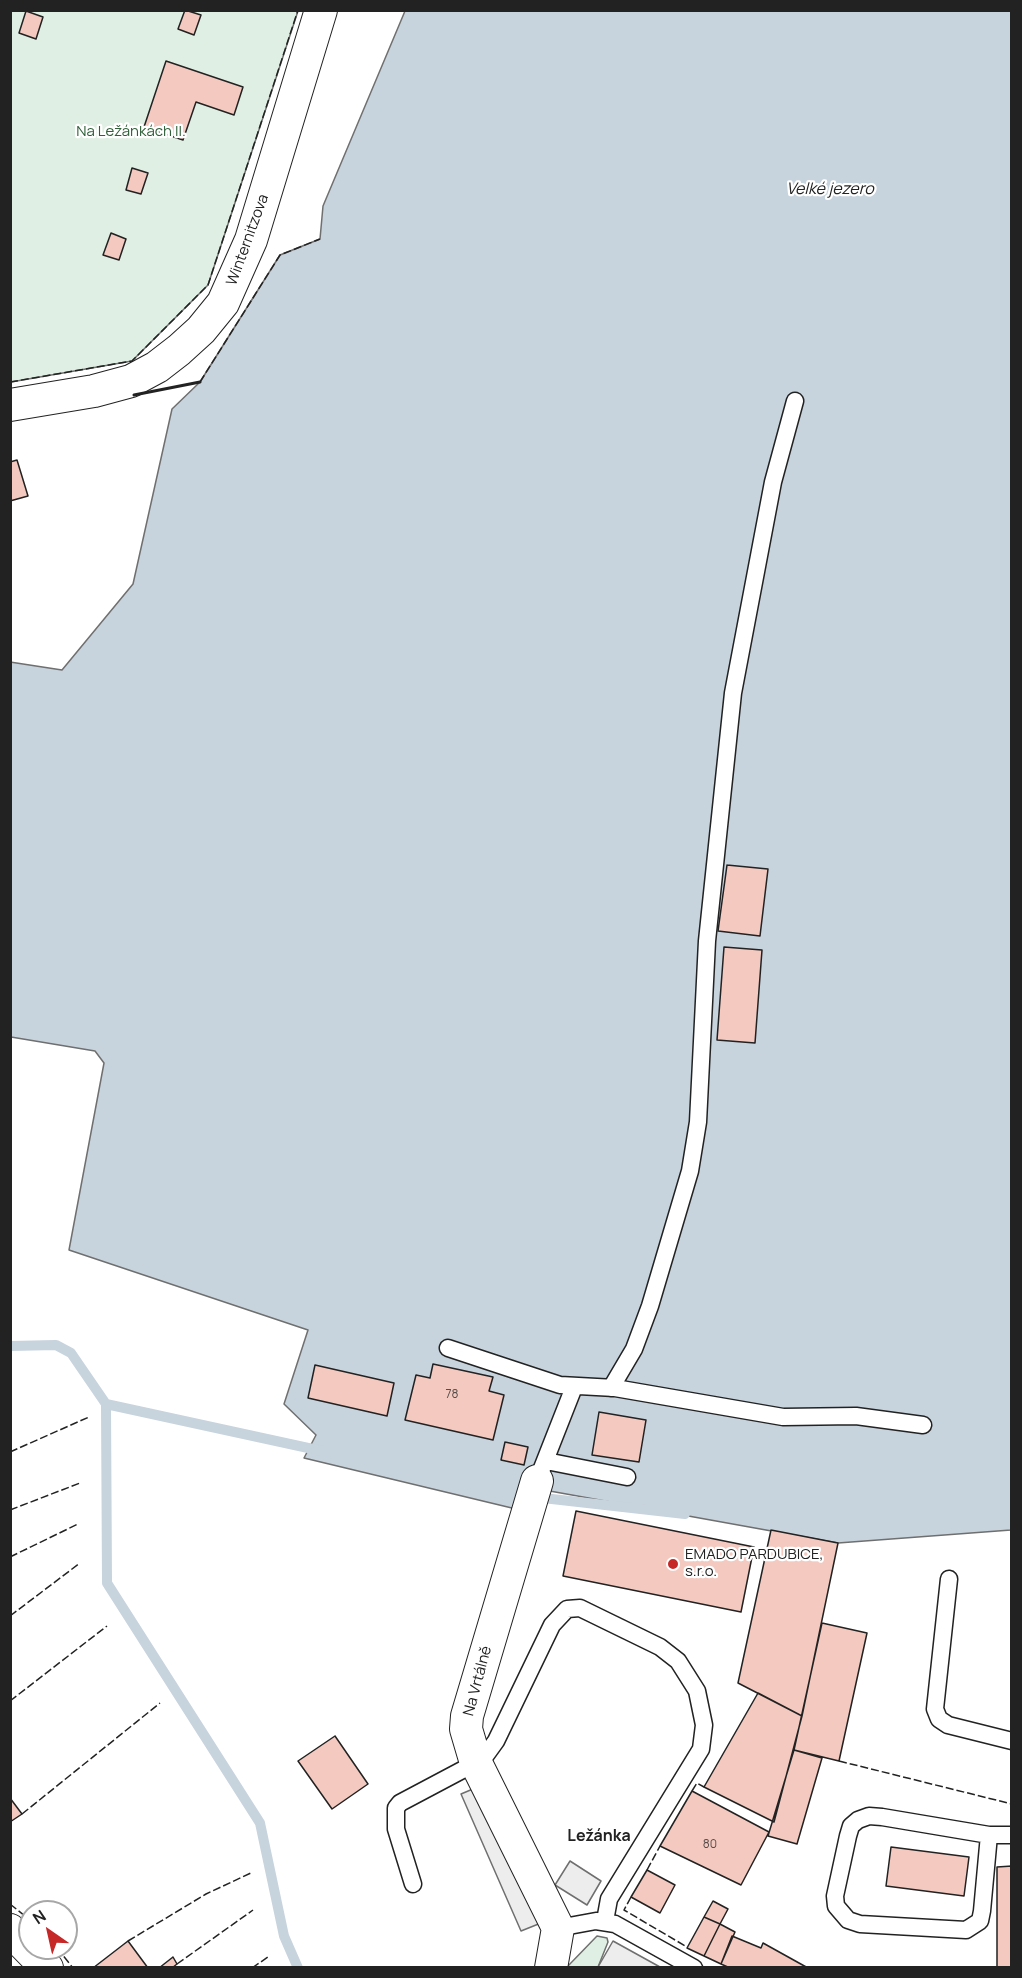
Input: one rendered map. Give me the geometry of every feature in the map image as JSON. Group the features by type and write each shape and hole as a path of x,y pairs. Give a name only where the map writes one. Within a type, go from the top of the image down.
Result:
{"street":[{"name":"Winternitzova","path":"10,405 94,391 131,381 157,367 179,350 201,330 223,303 251,240 321,10"},
{"name":"Na Vrtálně","path":"542,1471 525,1513 467,1716 468,1738 476,1763 558,1928"},
{"path":"551,1968 558,1928"},
{"path":"10,1930 47,1968"}],"lane":[{"path":"611,1388 634,1349 650,1306 690,1171 698,1122 706,941 733,693 773,482 795,401"},
{"path":"447,1348 560,1385 611,1388 775,1416 856,1416 923,1425"},
{"name":"Na Vrtálně","path":"542,1471 574,1387"},
{"path":"542,1471 627,1477"},
{"path":"949,1579 935,1709 939,1719 948,1725 1011,1741"},
{"path":"413,1884 396,1829 396,1808 400,1803 483,1759 496,1741 552,1625 567,1609 580,1608 660,1647 686,1670 700,1700 704,1735 701,1749 609,1899 604,1921"},
{"path":"989,1834 980,1921 966,1930 860,1924 848,1920 836,1906 835,1896 848,1836 851,1826 858,1820 869,1816 882,1817 989,1834 1011,1835"},
{"path":"558,1928 604,1921 615,1924 694,1968"}],"green space":[{"name":"Na Ležánkách II.","path":"11,11 298,11 208,285 132,361 11,382"},
{"path":"597,1936 607,1938 608,1942 598,1967 567,1967"}],"shaded area":[{"path":"480,1786 541,1923 521,1931 461,1794"},
{"path":"570,1861 601,1881 587,1905 555,1885"},
{"path":"613,1941 660,1967 598,1967"}],"water":[{"name":"Velké jezero","path":"405,11 1011,11 1011,1530 838,1543 522,1486 516,1509 304,1458 316,1435 284,1404 308,1330 69,1250 104,1063 95,1051 11,1037 10,662 62,670 133,584 172,409 200,382 280,255 320,239 323,206"}],"building":[{"path":"185,10 201,15 194,35 178,29"},
{"path":"26,11 43,17 36,39 19,33"},
{"path":"166,61 243,87 234,115 196,102 183,140 144,127"},
{"path":"132,168 148,173 141,194 126,190"},
{"path":"111,233 126,239 119,260 103,255"},
{"path":"17,460 28,496 10,501 10,462"},
{"path":"727,865 768,869 760,936 718,931"},
{"path":"724,947 762,950 755,1043 717,1040"},
{"path":"433,1364 493,1377 489,1391 504,1395 493,1440 405,1420 416,1375 430,1378"},
{"path":"315,1365 394,1383 387,1416 308,1398"},
{"path":"599,1412 646,1420 639,1462 592,1455"},
{"path":"505,1442 528,1447 524,1465 501,1460"},
{"path":"576,1511 754,1547 741,1612 563,1576"},
{"path":"771,1530 838,1543 802,1716 738,1683"},
{"path":"822,1623 867,1633 839,1761 794,1750"},
{"path":"758,1693 802,1716 774,1822 704,1787"},
{"path":"335,1736 368,1784 332,1809 298,1761"},
{"path":"794,1750 822,1758 797,1844 768,1836"},
{"path":"692,1791 769,1832 741,1885 660,1846"},
{"path":"10,1798 22,1814 10,1822"},
{"path":"891,1847 969,1857 964,1896 886,1886"},
{"path":"1012,1866 1012,1968 997,1968 997,1867"},
{"path":"647,1870 675,1885 660,1913 631,1897"},
{"path":"713,1901 728,1909 720,1924 704,1917"},
{"path":"704,1917 720,1924 704,1956 687,1948"},
{"path":"720,1924 735,1932 721,1964 704,1956"},
{"path":"732,1936 761,1948 763,1943 808,1968 730,1968 721,1964"},
{"path":"128,1941 148,1968 93,1968"},
{"path":"173,1957 177,1964 172,1968 159,1968"}],"waterway":[{"path":"10,1346 56,1345 71,1353 106,1404 107,1583 260,1823 284,1936 298,1968"},
{"path":"106,1404 322,1451"},
{"path":"534,1497 685,1514"}],"fence":[{"path":"10,382 132,361 208,285 298,10"},
{"path":"200,382 280,255 320,239"},
{"path":"10,1452 89,1417"},
{"path":"10,1510 80,1483"},
{"path":"10,1557 78,1524"},
{"path":"10,1616 80,1563"},
{"path":"10,1701 107,1626"},
{"path":"22,1814 160,1703"},
{"path":"839,1761 1012,1804"},
{"path":"692,1791 697,1783 704,1787"},
{"path":"647,1870 660,1846"},
{"path":"128,1941 206,1894 253,1872"},
{"path":"631,1897 624,1910 687,1947"},
{"path":"10,1904 18,1910"},
{"path":"177,1964 253,1910"},
{"path":"252,1968 268,1957"},
{"path":"67,1960 73,1968"}],"wall":[{"path":"134,395 200,382"}],"place":[{"name":"EMADO PARDUBICE, s.r.o.","path":"673,1564"}],"district":[{"name":"Ležánka","path":"599,1837"}]}
